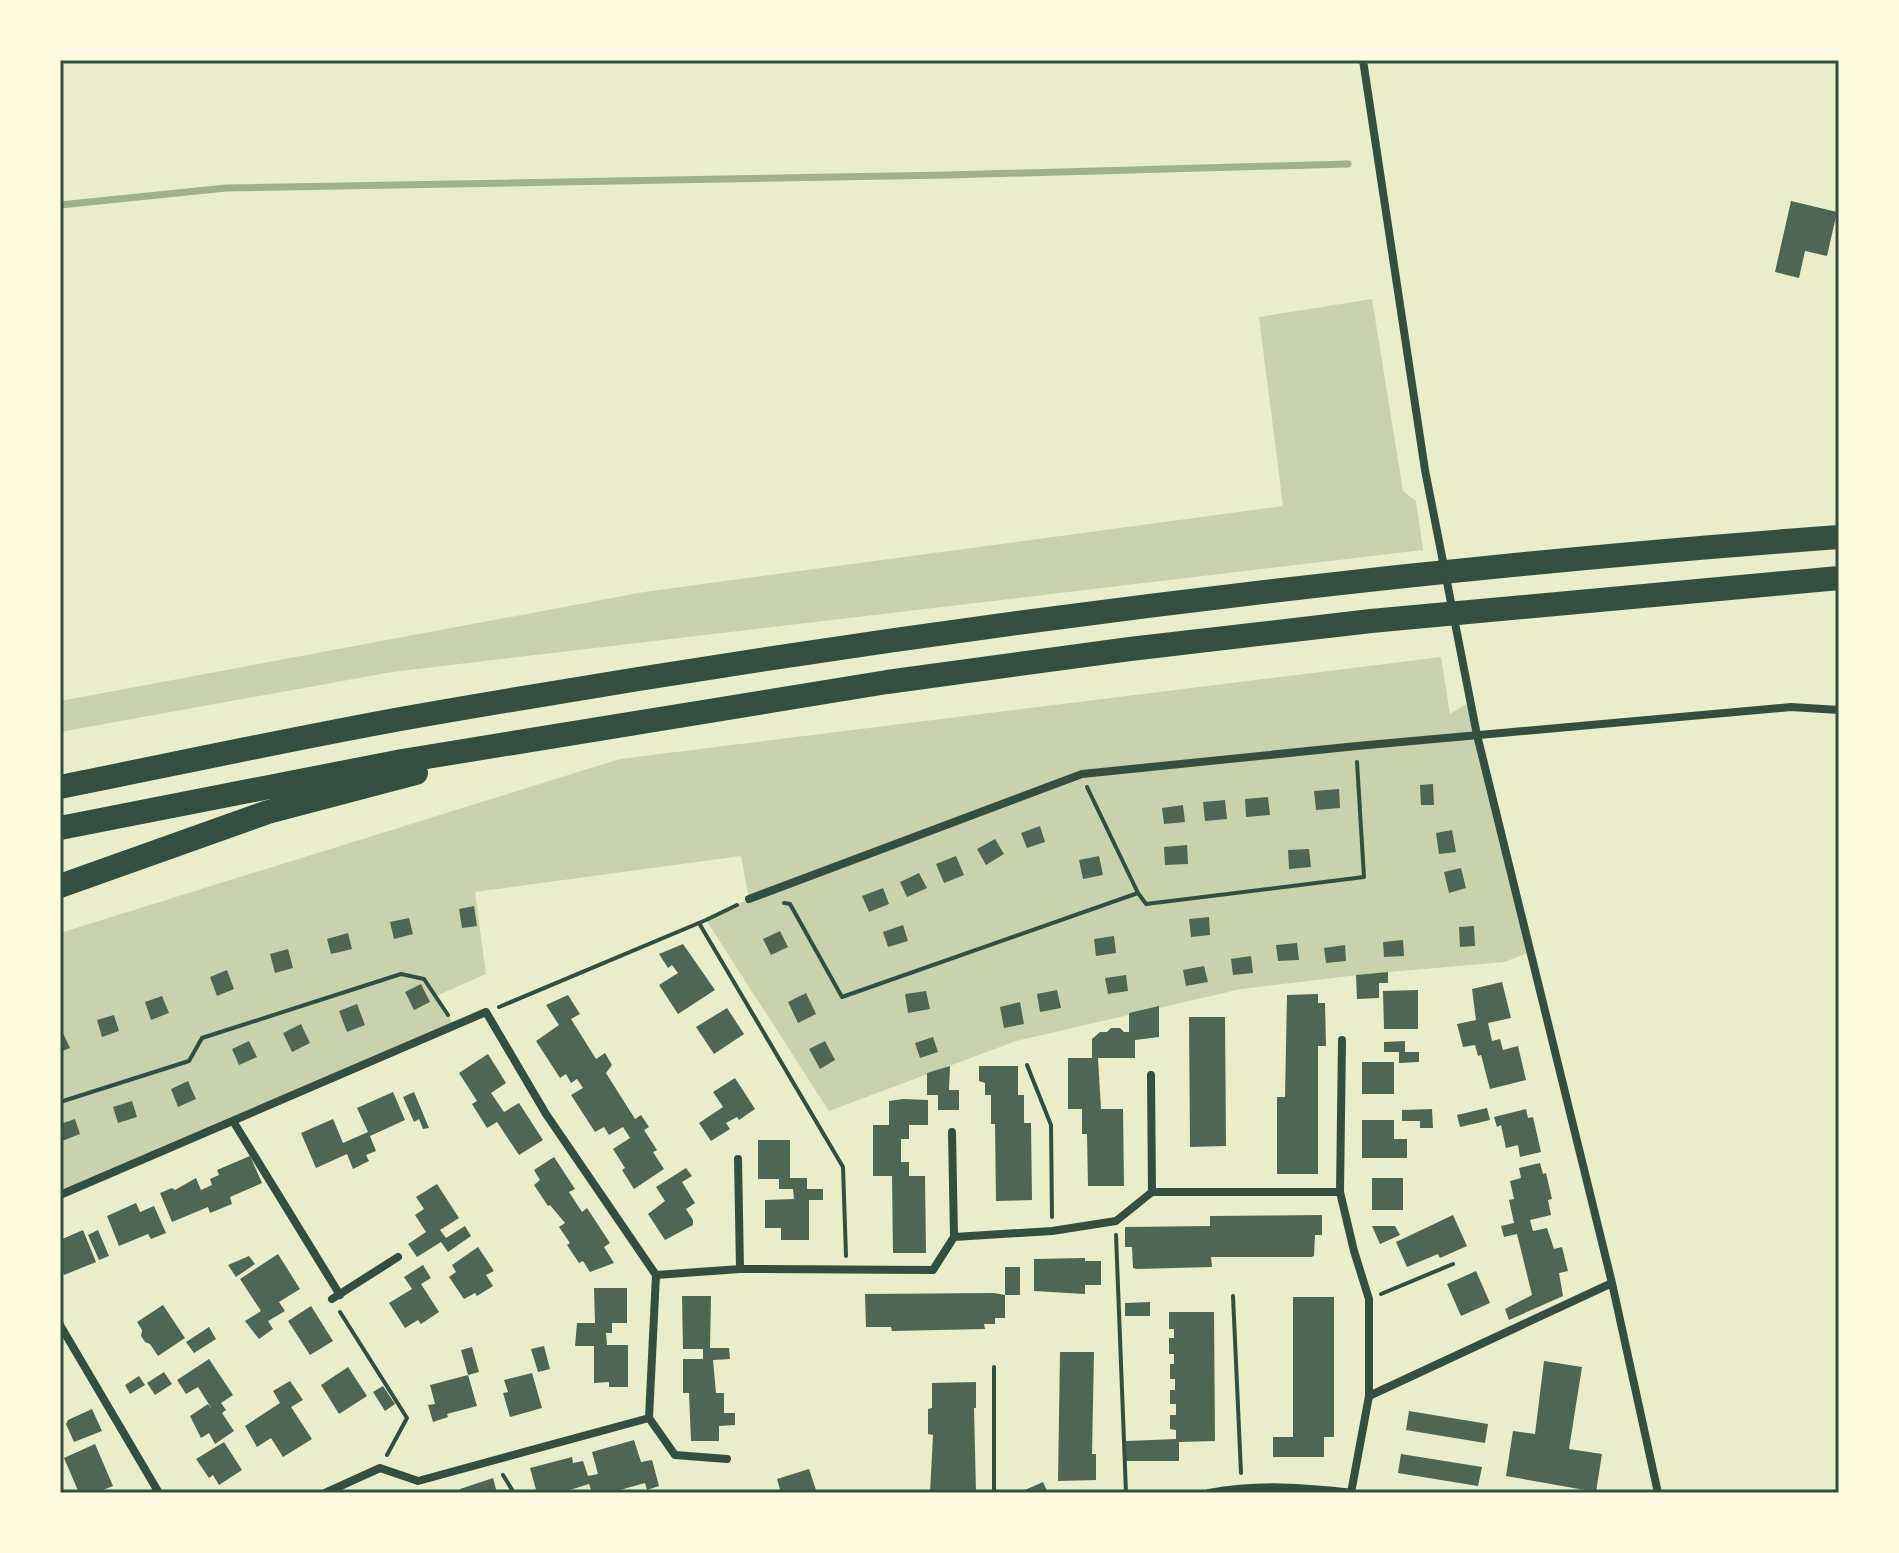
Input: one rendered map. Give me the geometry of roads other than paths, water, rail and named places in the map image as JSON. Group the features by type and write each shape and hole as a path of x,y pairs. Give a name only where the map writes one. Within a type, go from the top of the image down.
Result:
{"highway":[{"path":"60,787 400,719 840,648 1060,617 1582,559 1839,537"},
{"path":"60,828 402,761 887,682 1130,649 1401,618 1839,578"},
{"path":"60,886 268,812 516,744"}],"street":[{"path":"1363,60 1425,470 1477,735 1612,1283 1658,1493"},
{"path":"749,899 1082,774 1791,707 1839,710"},
{"path":"60,1195 486,1012 546,1114 656,1275 649,1418 675,1455 727,1459"},
{"path":"1209,1493 1241,1487 1298,1487 1352,1493 1369,1396 1369,1299 1340,1192 1342,1040"},
{"path":"1151,1075 1152,1192"},
{"path":"233,1121 336,1297 398,1257"},
{"path":"656,1275 740,1269 933,1270 954,1237 952,1132"},
{"path":"738,1159 740,1269"},
{"path":"954,1237 1052,1231 1116,1221 1152,1192 1340,1192"},
{"path":"1369,1396 1612,1283"},
{"path":"60,1325 159,1493"},
{"path":"325,1493 380,1468 418,1481 649,1418"}],"waterway":[{"path":"60,205 226,188 948,175 1348,164"}]}
